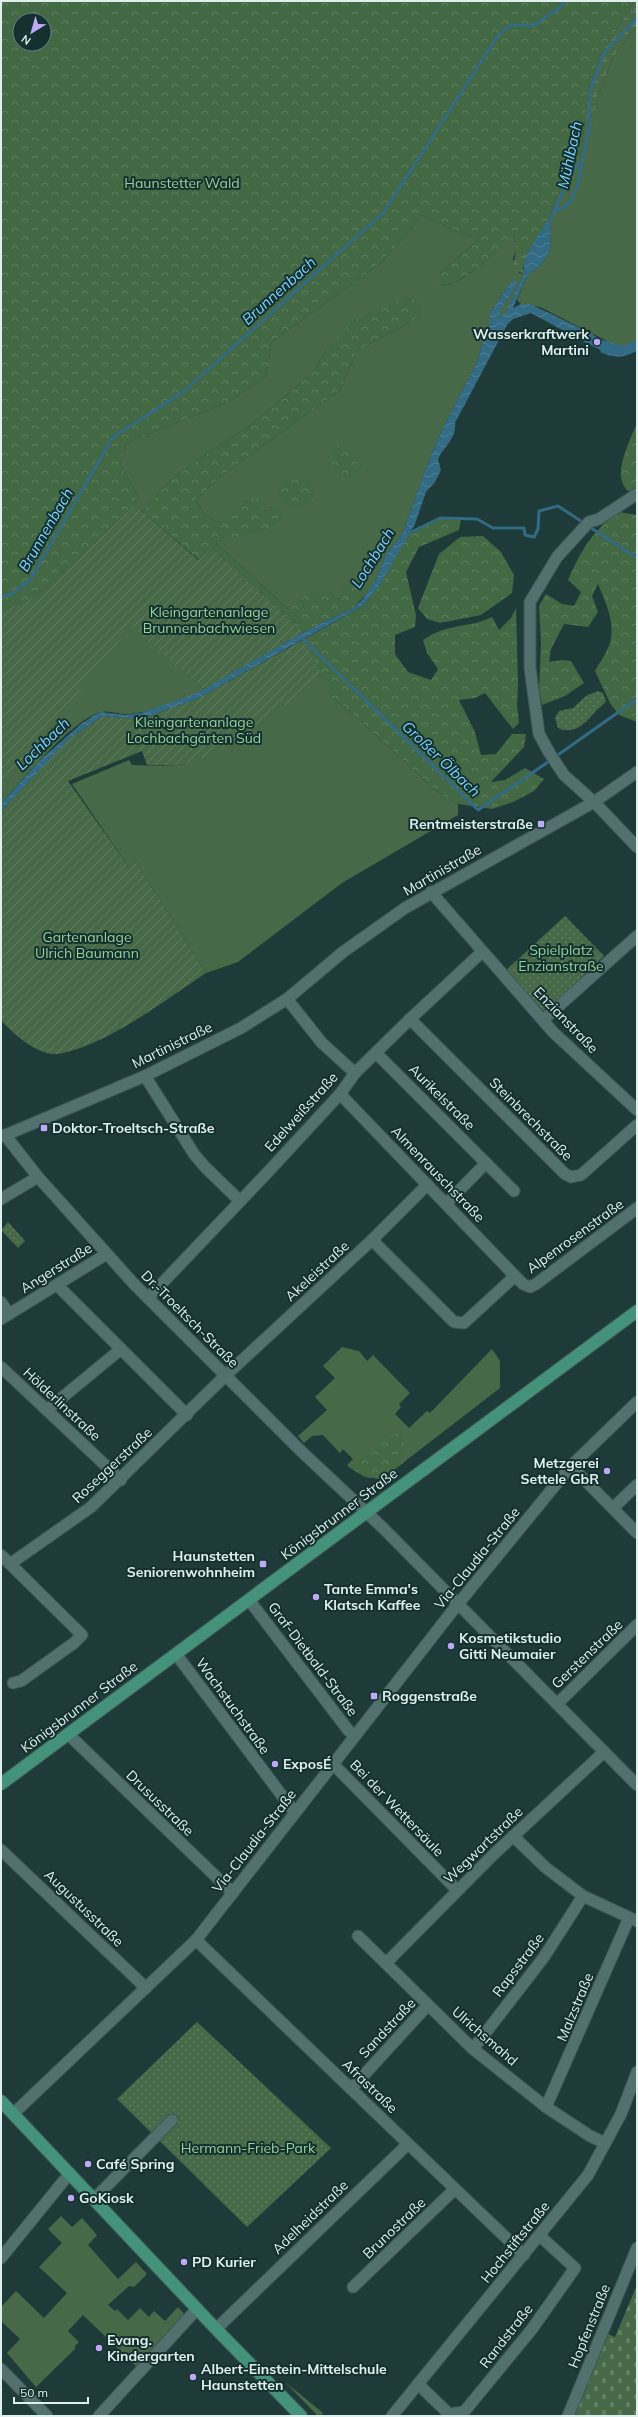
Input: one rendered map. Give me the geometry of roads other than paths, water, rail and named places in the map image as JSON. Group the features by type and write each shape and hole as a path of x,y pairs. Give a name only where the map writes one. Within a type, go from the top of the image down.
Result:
{"main road":[{"name":"Königsbrunner Straße","path":"1,1784 637,1311"},
{"path":"1,2102 70,2173 197,2310 301,2416"}],"street":[{"path":"637,494 618,508 587,525 557,557 530,602 530,668 539,734 557,766 637,847"},
{"name":"Martinistraße","path":"3,1136 145,1076 241,1028 287,999 371,931 431,892 594,802 637,772"},
{"name":"Enzianstraße","path":"431,892 543,1020 637,1110"},
{"path":"543,1020 637,936"},
{"name":"Edelweißstraße","path":"148,1298 340,1094 355,1073 410,1018 482,952"},
{"path":"287,999 322,1043 355,1073"},
{"name":"Steinbrechstraße","path":"410,1018 565,1174 572,1177 582,1175 637,1125"},
{"name":"Aurikelstraße","path":"376,1053 514,1191"},
{"path":"145,1076 194,1154 205,1167 240,1201"},
{"name":"Almenrauschstraße","path":"340,1094 515,1276"},
{"name":"Dr.-Troeltsch-Straße","path":"3,1136 105,1255 225,1376 366,1513"},
{"path":"446,1204 486,1163"},
{"path":"1,1199 38,1177"},
{"name":"Akeleistraße","path":"225,1376 372,1240 427,1185"},
{"name":"Alpenrosenstraße","path":"372,1240 454,1322 464,1323 515,1276 523,1284 530,1287 536,1284 637,1208"},
{"name":"Angerstraße","path":"5,1316 105,1255"},
{"path":"56,1285 186,1415"},
{"path":"1,1302 5,1316"},
{"path":"47,1410 121,1350"},
{"name":"Hölderlinstraße","path":"1,1367 121,1480"},
{"name":"Roseggerstraße","path":"10,1564 91,1507 121,1480 225,1376"},
{"name":"Via-Claudia-Straße","path":"13,2114 196,1940 458,1604 571,1466 637,1402"},
{"path":"571,1466 637,1533"},
{"path":"613,1508 637,1485"},
{"path":"366,1513 637,1785"},
{"path":"1,1555 82,1635 74,1643 21,1681 13,1683"},
{"name":"Graf-Dietbald-Straße","path":"249,1600 348,1730 355,1736"},
{"name":"Gerstenstraße","path":"557,1704 637,1626"},
{"name":"Wachstuchstraße","path":"176,1654 295,1813"},
{"name":"Drususstraße","path":"68,1734 233,1893"},
{"name":"Wegwartstraße","path":"386,1963 457,1890 604,1752"},
{"name":"Bei der Wettersäule","path":"333,1764 457,1890"},
{"path":"513,1836 545,1867 584,1896 633,1919"},
{"name":"Augustusstraße","path":"1,1850 146,1988"},
{"name":"Rapsstraße","path":"473,2049 544,1957 584,1896"},
{"name":"Malzstraße","path":"546,2107 633,1919"},
{"name":"Ulrichsmahd","path":"358,1936 473,2049 546,2107 590,2136 605,2143"},
{"name":"Afrastraße","path":"196,1940 524,2255"},
{"name":"Sandstraße","path":"351,2089 428,2005"},
{"name":"Hochstiftstraße","path":"392,2416 540,2236 588,2174 621,2114 637,2072"},
{"path":"94,2199 172,2120"},
{"name":"Adelheidstraße","path":"216,2329 408,2144"},
{"path":"1,2258 70,2173"},
{"name":"Brunostraße","path":"353,2287 455,2189"},
{"name":"Randstraße","path":"418,2384 449,2415 464,2412 532,2329 575,2268 540,2236"},
{"name":"Hopfenstraße","path":"568,2416 637,2248"},
{"path":"99,2416 197,2310"},
{"path":"1,2369 47,2416"}],"water":[{"path":"548,221 551,221 550,252 541,265 527,276 513,308 521,304 530,304 593,334 588,344 531,313 513,319 507,325 455,423 454,433 450,442 438,459 441,470 435,482 426,492 415,524 380,585 364,605 199,698 141,719 103,716 70,738 1,811 1,804 39,761 81,724 93,716 102,712 125,715 141,713 197,693 304,632 353,608 362,600 377,578 385,556 403,533 424,473 440,434 478,360 486,331 490,324 490,313 510,283 516,280 514,289 502,307 499,318 505,313 524,274 525,261 531,246"},
{"path":"606,340 622,346 633,344 637,341 637,350 628,355 619,357 605,354 600,352"}],"waterway":[{"name":"Brunnenbach","path":"1,597 12,594 30,580 113,437 183,392 383,213 498,36 510,25 535,25 559,8 565,1"},
{"name":"Mühlbach","path":"549,223 554,211 563,208 570,202 577,187 589,130 590,92 603,54 637,18"},
{"path":"554,211 574,168 581,163"},
{"name":"Lochbach","path":"579,333 600,345 615,350 630,349 637,345"},
{"path":"407,534 440,518 477,519 493,528 524,528 525,535 534,537 538,529 539,511 558,506 584,523"},
{"path":"588,526 637,558"},
{"name":"Großer Ölbach","path":"301,637 478,810 551,760"},
{"name":"Großer Ölbach","path":"555,757 637,699"}],"place":[{"name":"Wasserkraftwerk Martini","path":"597,342"},
{"name":"Rentmeisterstraße","path":"541,824"},
{"name":"Doktor-Troeltsch-Straße","path":"44,1128"},
{"name":"Metzgerei Settele GbR","path":"607,1471"},
{"name":"Haunstetten Seniorenwohnheim","path":"263,1564"},
{"name":"Tante Emma's Klatsch Kaffee","path":"316,1597"},
{"name":"Kosmetikstudio Gitti Neumaier","path":"451,1646"},
{"name":"Roggenstraße","path":"374,1696"},
{"name":"ExposÉ","path":"275,1764"},
{"name":"Café Spring","path":"88,2164"},
{"name":"GoKiosk","path":"71,2198"},
{"name":"PD Kurier","path":"184,2262"},
{"name":"Evang. Kindergarten","path":"99,2348"},
{"name":"Albert-Einstein-Mittelschule Haunstetten","path":"193,2377"}],"park label":[{"name":"Haunstetter Wald","path":"182,183"},
{"name":"Kleingartenanlage Brunnenbachwiesen","path":"209,620"},
{"name":"Kleingartenanlage Lochbachgärten Süd","path":"194,730"},
{"name":"Gartenanlage Ulrich Baumann","path":"87,946"},
{"name":"Spielplatz Enzianstraße","path":"561,958"},
{"name":"Hermann-Frieb-Park","path":"248,2148"}]}
